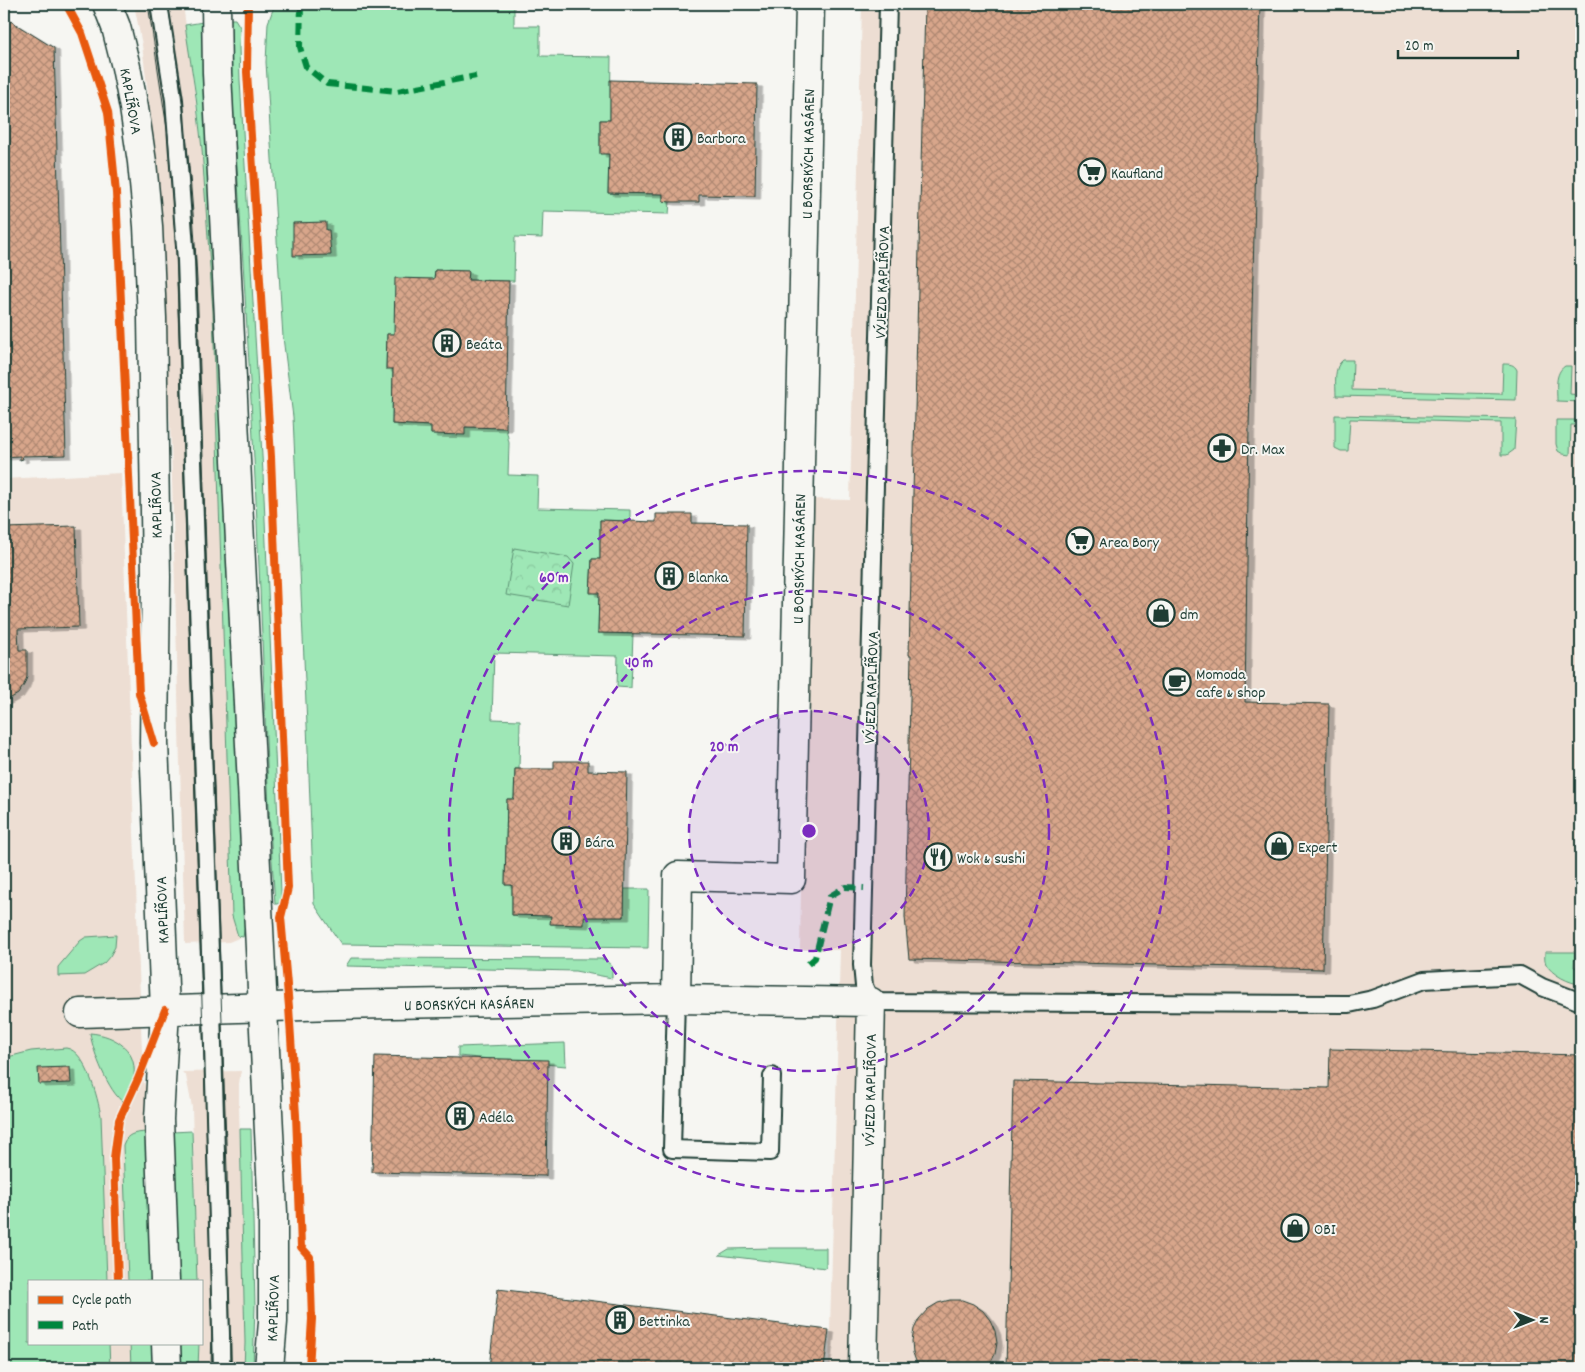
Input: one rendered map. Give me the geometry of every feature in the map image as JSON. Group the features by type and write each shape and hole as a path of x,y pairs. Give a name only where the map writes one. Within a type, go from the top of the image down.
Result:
{"street":[{"name":"KAPLÍŘOVA","path":"107,4 116,27 126,67 142,162 148,226 153,328 156,577 154,743 165,1010 159,1119 165,1280"},
{"name":"KAPLÍŘOVA","path":"216,4 216,73 274,1258 273,1322 269,1368"},
{"name":"U BORSKÝCH KASÁREN","path":"676,999 678,876 791,879 810,4"},
{"name":"U BORSKÝCH KASÁREN","path":"263,1007 676,999 871,1002"},
{"name":"VÝJEZD KAPLÍŘOVA","path":"863,1368 871,1002"},
{"path":"80,1013 263,1007"},
{"path":"166,1344 167,1368"}],"lane":[{"path":"159,4 174,100 186,260 212,1009 222,1368"},
{"name":"VÝJEZD KAPLÍŘOVA","path":"871,1002 864,986 862,965 888,4"},
{"path":"871,1002 1349,1004 1374,999 1424,980 1520,975 1542,987 1581,1002"},
{"path":"676,999 672,1149 770,1152 772,1076"}],"shaded area":[{"path":"134,4 183,4 202,149 213,312 232,916 238,935 241,937 229,942 185,944 171,444 159,185 142,45"},
{"name":"Area Bory","path":"862,4 1581,4 1581,1368 829,1368 840,950 800,949 808,499 850,500"},
{"path":"121,473 152,1280 28,1280 28,1344 154,1344 155,1368 4,1368 4,479"},
{"path":"241,1071 239,1106 244,1368 198,1368 199,1344 202,1344 202,1280 197,1280 192,1107 186,1076 182,1072"}],"green space":[{"path":"275,4 514,4 514,26 540,26 540,56 611,57 610,120 600,120 600,153 609,154 608,193 663,194 663,201 670,202 669,214 543,211 542,238 515,237 514,281 468,280 469,271 435,270 434,279 394,334 387,334 386,368 393,369 392,424 431,426 431,434 465,427 506,428 509,443 508,475 538,476 537,508 630,510 630,521 600,520 600,559 592,559 590,592 599,593 598,633 633,634 631,688 617,687 618,656 494,653 492,719 520,720 519,769 515,769 514,799 507,799 505,885 512,885 512,915 551,916 551,924 583,925 584,917 624,917 624,889 649,889 648,948 341,944 314,904 293,417 283,337 266,62 268,23"},
{"path":"230,19 235,19 240,27 240,80 263,473 281,892 281,902 277,904 275,904 269,815 255,482 229,44"},
{"path":"203,22 246,920 243,937 238,936 232,916 213,312 202,149 185,25"},
{"path":"1343,360 1353,360 1352,390 1502,394 1503,364 1510,364 1517,370 1516,400 1336,396 1336,371"},
{"path":"1565,366 1571,366 1570,394 1581,395 1581,402 1557,401 1558,377 1561,369"},
{"path":"1335,415 1516,419 1514,450 1507,455 1501,455 1501,423 1350,419 1348,451 1341,451 1335,448"},
{"path":"1556,420 1581,420 1581,425 1571,425 1570,455 1558,451 1556,444"},
{"path":"514,548 568,557 574,564 568,605 506,595"},
{"path":"116,935 115,947 104,963 84,975 58,976 58,967 80,941 86,937"},
{"path":"1545,952 1575,952 1574,967 1581,968 1581,984 1566,980 1548,968 1545,962"},
{"path":"351,958 604,959 612,966 612,978 575,971 346,966"},
{"path":"90,1033 100,1034 117,1041 124,1046 133,1061 133,1081 124,1103 112,1090 102,1071"},
{"path":"565,1043 566,1066 458,1056 458,1047"},
{"path":"66,1048 73,1051 85,1066 94,1088 101,1116 107,1280 28,1280 28,1344 109,1344 110,1368 4,1368 4,1058 31,1051"},
{"path":"240,1129 251,1129 255,1306 253,1368 244,1368"},
{"path":"192,1131 197,1280 177,1280 172,1132"},
{"path":"146,1132 152,1280 128,1280 123,1145 129,1136 135,1133"},
{"path":"826,1248 826,1268 719,1255 729,1249"},
{"path":"130,1344 154,1344 155,1368 131,1368"},
{"path":"179,1344 199,1344 198,1368 180,1368"}],"building":[{"name":"Area Bory","path":"925,4 1260,4 1249,427 1245,702 1329,704 1323,969 909,959 905,917 911,655 909,655"},
{"path":"1509,4 1581,4 1581,6"},
{"path":"4,17 54,48 66,455 22,456 23,459 20,460 20,456 4,457"},
{"name":"Barbora","path":"610,80 757,84 755,196 699,195 699,202 670,202 663,201 663,194 608,193 609,154 600,154 600,120 610,120"},
{"path":"326,222 326,230 329,230 331,255 293,256 293,223"},
{"name":"Beáta","path":"435,270 469,271 468,280 509,281 506,428 465,427 465,435 431,434 431,426 392,424 393,369 386,369 387,334 394,334 395,278 434,279"},
{"name":"Blanka","path":"656,514 692,514 692,523 747,524 745,636 598,633 599,593 590,593 592,559 600,559 600,520 656,522"},
{"path":"76,526 79,627 18,629 19,650 27,650 27,677 18,694 4,702 4,528"},
{"name":"Bára","path":"554,761 588,761 588,771 627,772 624,917 584,917 584,925 550,924 551,916 512,915 512,885 505,885 507,799 514,799 515,769 554,769"},
{"name":"OBI","path":"1330,1049 1581,1055 1581,1368 1006,1368 1013,1081 1329,1088"},
{"name":"Adéla","path":"375,1056 548,1060 546,1176 372,1172"},
{"path":"70,1067 71,1083 39,1084 38,1068"},
{"name":"Bettinka","path":"498,1289 829,1330 824,1368 489,1368"},
{"path":"962,1300 973,1304 983,1311 990,1320 995,1331 997,1343 995,1354 988,1368 921,1368 917,1364 913,1353 912,1341 914,1329 919,1319 928,1309 938,1303"}],"tram line":[{"path":"148,4 168,135 176,252 206,1117 212,1328 211,1368"},
{"path":"168,4 187,142 197,281 227,1171 230,1368"}],"marked path":[{"path":"301,4 300,47 306,67 327,84 397,91 476,76"},
{"path":"808,964 815,958 830,896 845,887 864,888"}],"cycle path":[{"path":"66,4 82,33 108,112 116,193 139,693 154,743"},
{"path":"248,4 247,72 271,457 288,888 281,917 296,1115 301,1247 310,1257 312,1319 309,1368"},
{"path":"118,1280 114,1158 119,1120 138,1079 165,1010"}],"place":[{"name":"Barbora","path":"678,137"},
{"name":"Kaufland","path":"1092,172"},
{"name":"Beáta","path":"447,343"},
{"name":"Dr. Max","path":"1222,448"},
{"name":"Area Bory","path":"1080,541"},
{"name":"Blanka","path":"669,576"},
{"name":"dm","path":"1161,613"},
{"name":"Momoda cafe & shop","path":"1177,682"},
{"name":"Bára","path":"566,841"},
{"name":"Expert","path":"1279,846"},
{"name":"Wok & sushi","path":"938,857"},
{"name":"Adéla","path":"460,1116"},
{"name":"OBI","path":"1295,1228"},
{"name":"Bettinka","path":"620,1320"}]}
